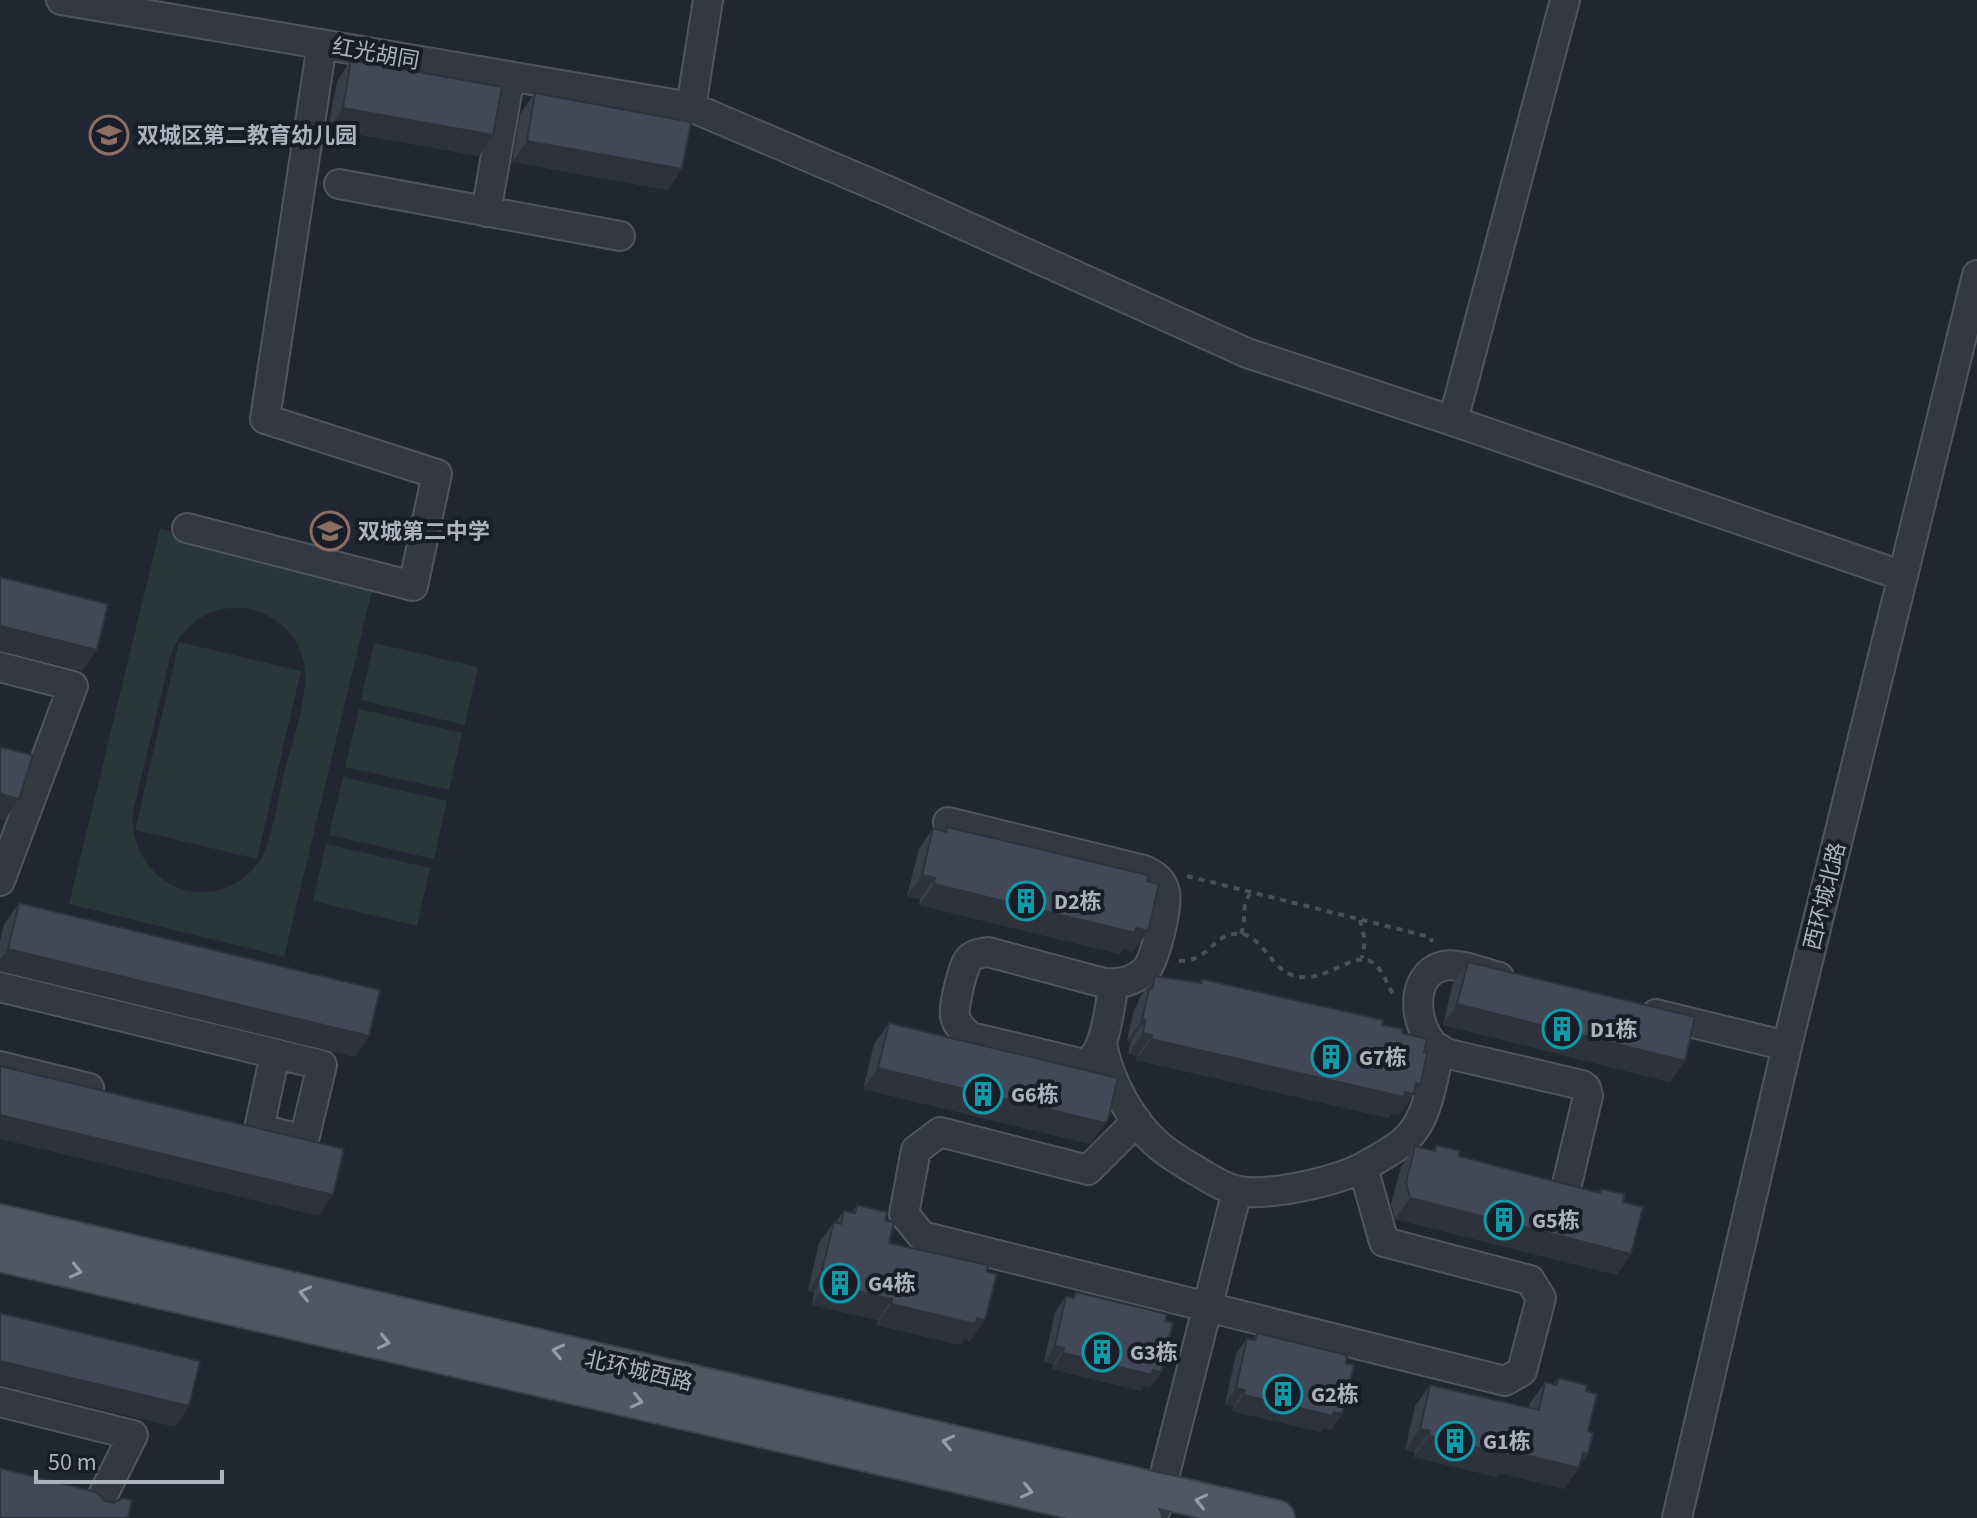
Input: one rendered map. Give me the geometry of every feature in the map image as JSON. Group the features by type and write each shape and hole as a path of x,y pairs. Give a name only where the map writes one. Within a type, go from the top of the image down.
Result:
{"main road":[{"name":"北环城西路","path":"0,1222 1153,1509"},
{"name":"北环城西路","path":"0,1254 1153,1509 1277,1518"}],"street":[{"name":"红光胡同","path":"61,0 691,107 886,190 1247,353 1903,576"},
{"path":"691,107 708,0"},
{"path":"1453,421 1565,0"},
{"path":"187,528 413,586 437,474 265,419 322,44"},
{"path":"486,212 510,76"},
{"path":"339,184 620,236"},
{"name":"西环城北路","path":"1677,1518 1787,1046 1977,275"},
{"path":"0,667 73,686 44,761 9,832 0,881"},
{"path":"15,754 44,761"},
{"path":"948,822 1144,870 1155,875 1166,895 1152,960 1147,970 1122,985 988,952 971,957 966,964 955,1008 959,1025 971,1037 1084,1064 1092,1061 1102,1044 1114,984"},
{"path":"1527,983 1450,965 1442,966 1435,969 1423,983 1418,1001 1419,1016 1425,1033 1440,1049 1453,1055 1586,1088 1588,1096 1566,1188"},
{"path":"0,987 322,1065 304,1140 228,1121"},
{"path":"1634,1009 1787,1046"},
{"path":"1102,1044 1116,1084 1137,1121 1157,1144 1209,1179 1237,1191 1316,1185 1351,1174 1399,1144 1412,1133 1425,1108 1440,1049"},
{"path":"259,1129 275,1054"},
{"path":"0,1066 122,1096"},
{"path":"1137,1121 1088,1170 940,1132 916,1150 904,1214 922,1236 1505,1381 1522,1371 1541,1298 1530,1280 1384,1242 1363,1167"},
{"path":"1153,1509 1237,1191"},
{"path":"0,1402 133,1435 97,1507"}],"path":[{"path":"1162,884 1177,873 1430,937 1442,966"},
{"path":"1241,934 1243,906 1251,892"},
{"path":"1360,920 1365,940 1362,958"},
{"path":"1152,960 1185,961 1200,957 1234,933 1254,939 1281,970 1294,977 1322,975 1362,958 1375,964 1400,1004 1419,1016"}],"shaded area":[{"path":"160,529 374,582 284,957 69,904","holes":["233,608 257,611 284,627 301,653 305,676 299,720 271,831 261,858 249,873 229,886 209,892 189,891 170,884 154,872 142,855 134,835 133,812 170,658 182,635 209,613"]},
{"path":"179,642 301,671 257,859 135,830"},
{"path":"374,643 478,667 465,725 361,700"},
{"path":"359,709 462,733 449,790 345,767"},
{"path":"343,777 447,801 434,859 329,835"},
{"path":"326,844 430,868 417,926 313,901"}],"building":[{"path":"351,60 502,87 493,135 343,108"},
{"path":"535,93 691,122 682,169 527,141"},
{"path":"0,577 108,604 97,650 0,626"},
{"path":"0,747 33,755 19,799 0,794"},
{"path":"947,827 1148,875 1147,881 1159,884 1148,931 1136,928 1135,933 934,884 935,878 922,875 933,828 946,832"},
{"path":"19,903 380,990 369,1036 8,949"},
{"path":"1468,962 1695,1017 1685,1061 1457,1004"},
{"name":"G7栋","path":"1155,976 1202,983 1202,979 1383,1020 1382,1025 1403,1029 1402,1033 1427,1039 1421,1084 1416,1083 1414,1094 1405,1092 1404,1097 1151,1039 1152,1035 1143,1033 1145,1020 1142,1020"},
{"path":"889,1023 1118,1078 1108,1120 1105,1123 878,1068"},
{"path":"0,1066 344,1149 333,1195 0,1115"},
{"path":"1436,1145 1460,1151 1459,1156 1600,1193 1601,1189 1625,1194 1623,1202 1643,1207 1631,1254 1410,1198 1406,1183 1415,1146 1435,1151"},
{"path":"857,1205 887,1212 885,1220 894,1222 889,1243 988,1265 987,1272 997,1274 985,1320 977,1318 976,1324 891,1304 892,1299 826,1284 829,1271 822,1270 834,1222 841,1224 844,1211 855,1213"},
{"name":"G3栋","path":"1076,1292 1167,1314 1165,1321 1173,1323 1161,1372 1153,1370 1152,1375 1063,1353 1064,1348 1055,1346 1066,1296 1074,1298"},
{"path":"0,1313 200,1361 189,1406 0,1361"},
{"name":"G2栋","path":"1257,1333 1347,1355 1346,1363 1354,1365 1342,1414 1334,1412 1333,1416 1244,1395 1245,1390 1236,1388 1247,1338 1255,1340"},
{"path":"1558,1378 1587,1385 1586,1391 1597,1394 1588,1431 1593,1433 1588,1454 1583,1453 1579,1468 1429,1436 1430,1431 1420,1429 1430,1385 1539,1410 1545,1382 1557,1385"},
{"path":"0,1468 96,1492 105,1501 113,1503 123,1498 132,1500 128,1518 0,1517"}],"place":[{"name":"双城区第二教育幼儿园","path":"109,135"},
{"name":"双城第二中学","path":"330,531"},
{"name":"D2栋","path":"1026,901"},
{"name":"D1栋","path":"1562,1029"},
{"name":"G7栋","path":"1331,1057"},
{"name":"G6栋","path":"983,1094"},
{"name":"G5栋","path":"1504,1220"},
{"name":"G4栋","path":"840,1283"},
{"name":"G3栋","path":"1102,1352"},
{"name":"G2栋","path":"1283,1394"},
{"name":"G1栋","path":"1455,1441"}]}
